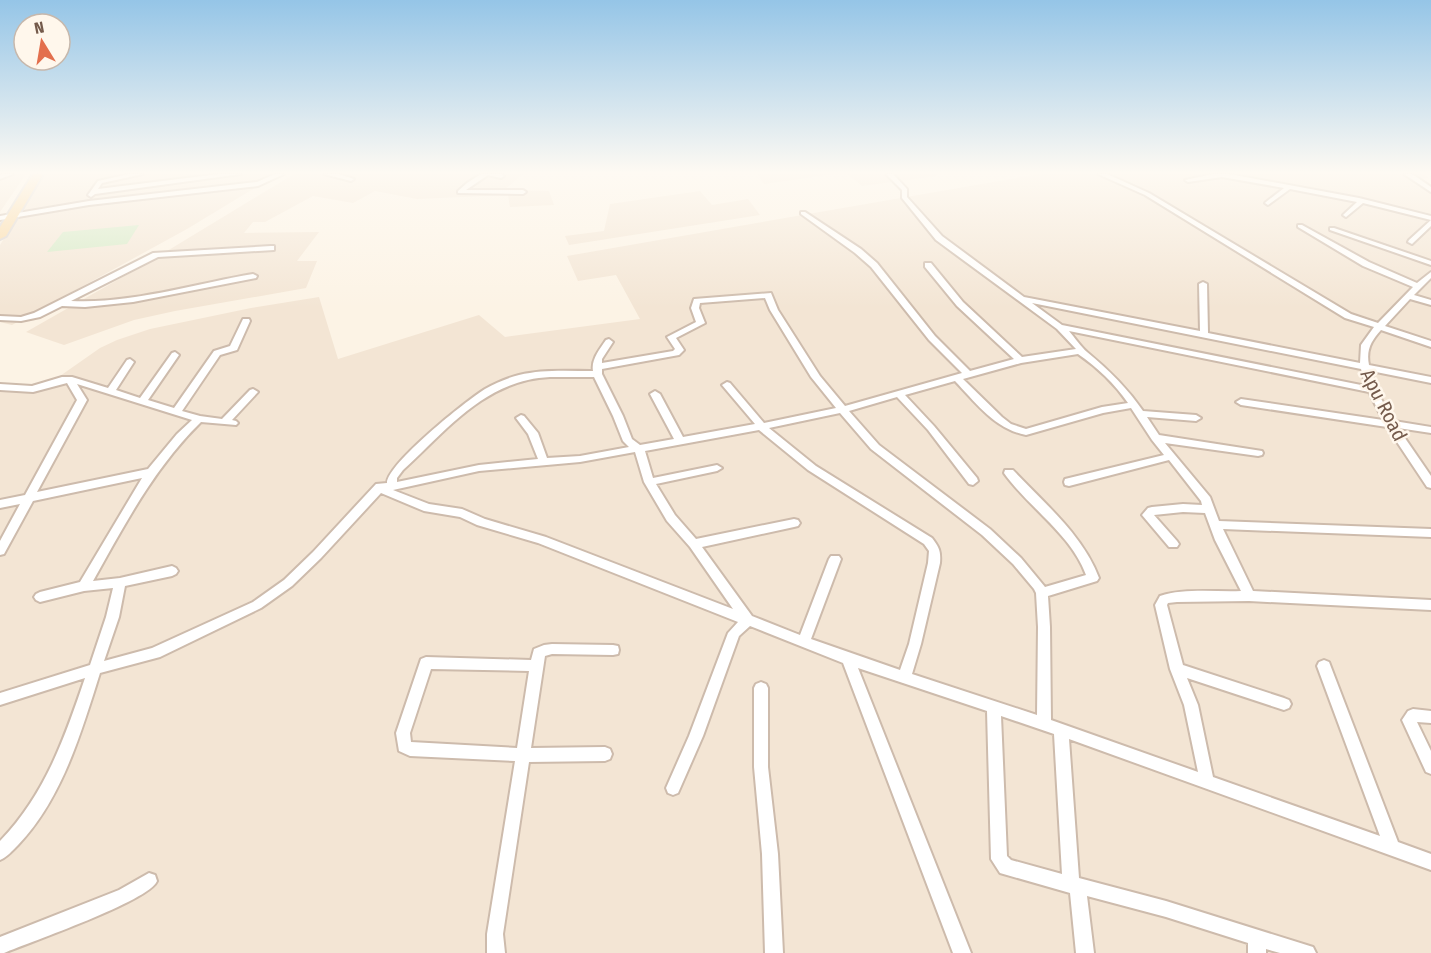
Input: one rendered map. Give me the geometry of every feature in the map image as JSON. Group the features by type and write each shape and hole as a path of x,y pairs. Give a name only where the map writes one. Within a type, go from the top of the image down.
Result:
{"main road":[{"path":"0,236 11,218"}],"street":[{"path":"811,218 874,265 932,338 969,375"},
{"path":"922,218 939,238 1060,327 1080,348 1080,351 1108,373 1138,410 1156,438 1194,483 1217,525 1221,540 1249,596"},
{"path":"1187,218 1348,316 1431,344"},
{"path":"1412,242 1431,220"},
{"path":"1300,226 1358,259 1416,286"},
{"path":"1332,229 1431,263"},
{"path":"0,318 28,318 156,255 271,248"},
{"path":"928,265 960,304 1020,360"},
{"name":"Apu Road","path":"1431,274 1416,286 1381,326 1370,335 1365,346 1362,365 1372,390 1392,426 1431,484"},
{"path":"59,303 76,305 126,303 203,283 253,276"},
{"path":"1203,285 1204,334"},
{"path":"0,699 155,653 257,605 288,583 386,487 399,468 454,418 489,391 519,378 596,370 676,353 680,350 671,337 701,323 695,308 696,301 768,295 774,310 816,377 876,447 986,532 1017,561 1042,593 1044,724"},
{"path":"1409,296 1431,303"},
{"path":"1020,298 1431,380"},
{"path":"176,412 217,353 234,348 246,321"},
{"path":"1060,327 1372,390"},
{"path":"609,342 598,359 596,370 628,441 639,449 649,482 671,518 694,544 748,621"},
{"path":"386,487 479,468 544,463 762,427 842,410 1020,360 1080,351"},
{"path":"142,402 176,355"},
{"path":"110,392 130,362"},
{"path":"957,378 995,416 1019,432 1118,406 1196,418"},
{"path":"0,387 33,389 62,380 72,380 199,419 229,422 253,392"},
{"path":"0,551 82,400 72,385 72,380"},
{"path":"727,385 762,427 812,468 928,541 935,550 915,644 904,678"},
{"path":"655,394 680,441"},
{"path":"899,394 931,428 973,481"},
{"path":"1241,402 1431,430"},
{"path":"521,418 533,433 544,463"},
{"path":"84,586 152,472 172,444 199,419"},
{"path":"1156,438 1258,453"},
{"path":"1069,482 1173,456"},
{"path":"649,482 717,468"},
{"path":"0,504 152,472"},
{"path":"1009,473 1077,549 1092,572 1093,578 1083,583 1042,593"},
{"path":"386,487 389,493 428,507 462,513 481,522 542,540 848,659 1044,724 1431,862"},
{"path":"1173,544 1148,515 1152,510 1209,509"},
{"path":"694,544 794,523"},
{"path":"1217,525 1431,533"},
{"path":"804,641 835,559"},
{"path":"40,597 84,586 120,583 172,571"},
{"path":"0,852 23,831 54,783 95,669 120,583"},
{"path":"1207,782 1191,705 1177,669 1161,614 1164,599 1249,596 1431,605"},
{"path":"673,788 696,736 734,633 748,621"},
{"path":"496,953 495,934 539,653 544,650 613,650"},
{"path":"848,659 962,953"},
{"path":"537,666 426,663 403,734 404,746 410,749 522,755 605,754"},
{"path":"1323,666 1392,848"},
{"path":"1177,669 1284,704"},
{"path":"761,688 763,799 770,854 774,953"},
{"path":"994,709 999,859 1006,867 1075,886 1257,945 1307,953"},
{"path":"1431,717 1413,715 1409,720 1431,767"},
{"path":"1060,730 1075,886 1085,953"},
{"path":"0,946 124,896 149,881"}],"shaded area":[{"path":"16,218 204,218 12,325 0,322 0,245"},
{"path":"221,218 272,218 265,222 253,222 244,233 319,232 297,261 317,261 306,288 134,320 64,345 26,332"},
{"path":"607,218 738,218 569,245 565,236 604,231"},
{"path":"783,218 1431,218 1431,953 0,953 0,390 34,391 100,348 150,329 251,308 319,297 338,359 479,315 505,337 640,319 616,275 578,281 567,256"}],"green space":[{"path":"139,225 127,244 47,252 63,232"}]}
